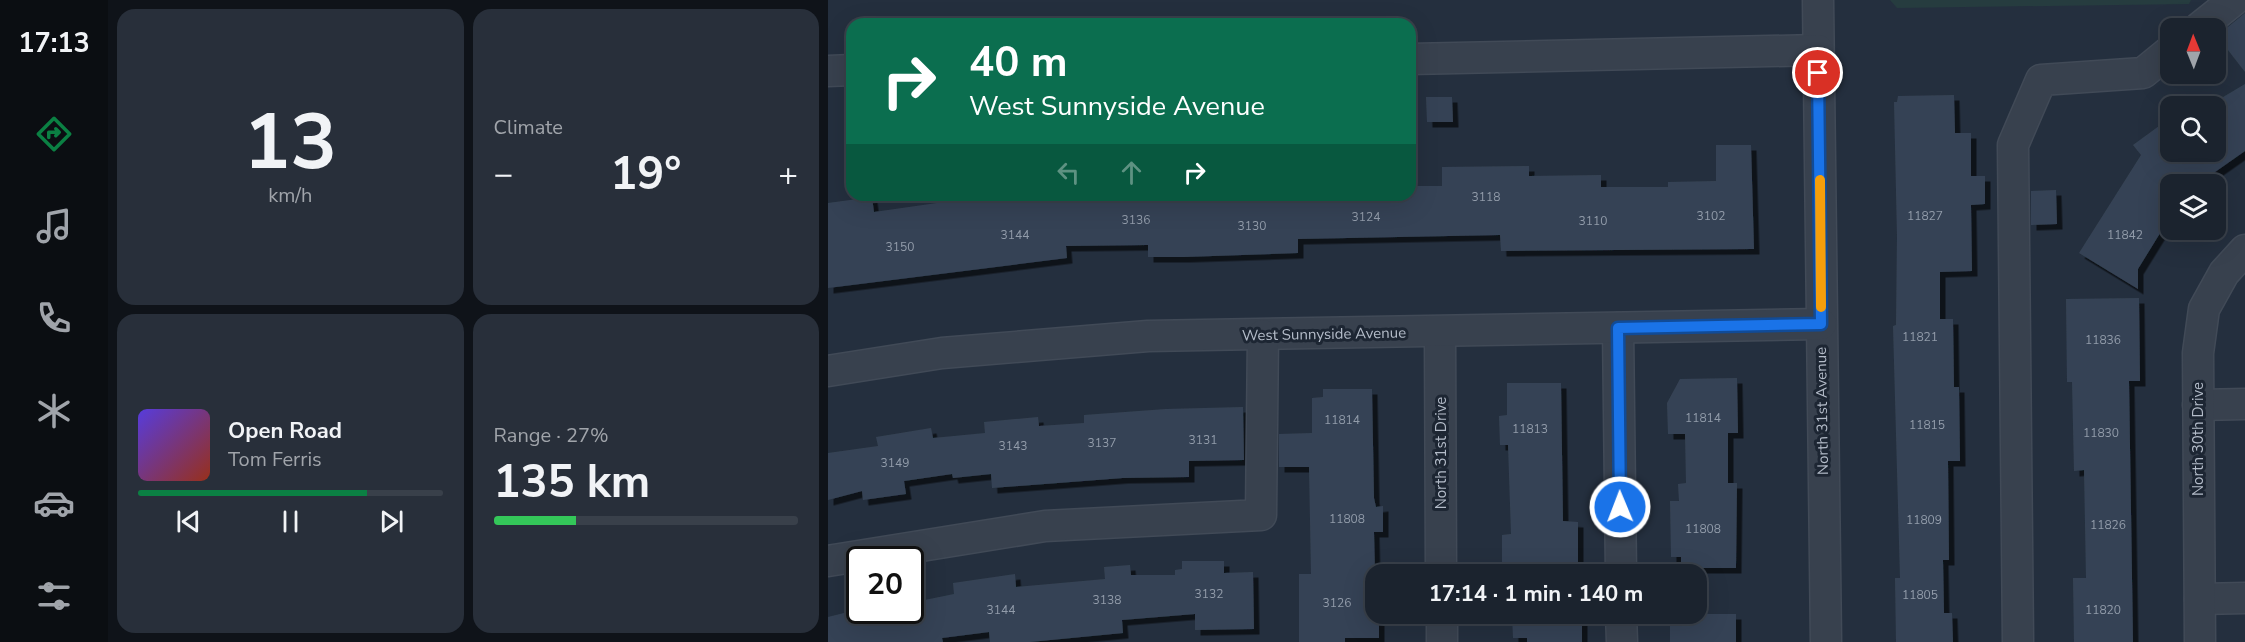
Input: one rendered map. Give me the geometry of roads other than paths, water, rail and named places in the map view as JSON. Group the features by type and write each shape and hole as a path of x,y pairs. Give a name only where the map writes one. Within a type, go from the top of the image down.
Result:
{"street":[{"name":"North 31st Avenue","path":"1818,0 1826,642"},
{"path":"2212,18 2234,0"},
{"path":"1416,59 1818,50"},
{"path":"2018,642 2013,145 2041,80 2143,74 2160,60"},
{"path":"828,71 846,70"},
{"name":"North 30th Drive","path":"2200,642 2198,354 2204,309 2224,273 2245,250"},
{"name":"West Sunnyside Avenue","path":"828,371 942,353 1137,337 1821,324"},
{"path":"1618,328 1621,564"},
{"name":"North 31st Drive","path":"1440,332 1442,564"},
{"path":"828,561 1045,526 1261,515 1263,335"},
{"path":"2198,405 2245,404"},
{"path":"2199,599 2245,598"},
{"path":"1442,624 1442,642"},
{"path":"1621,624 1622,642"}]}
